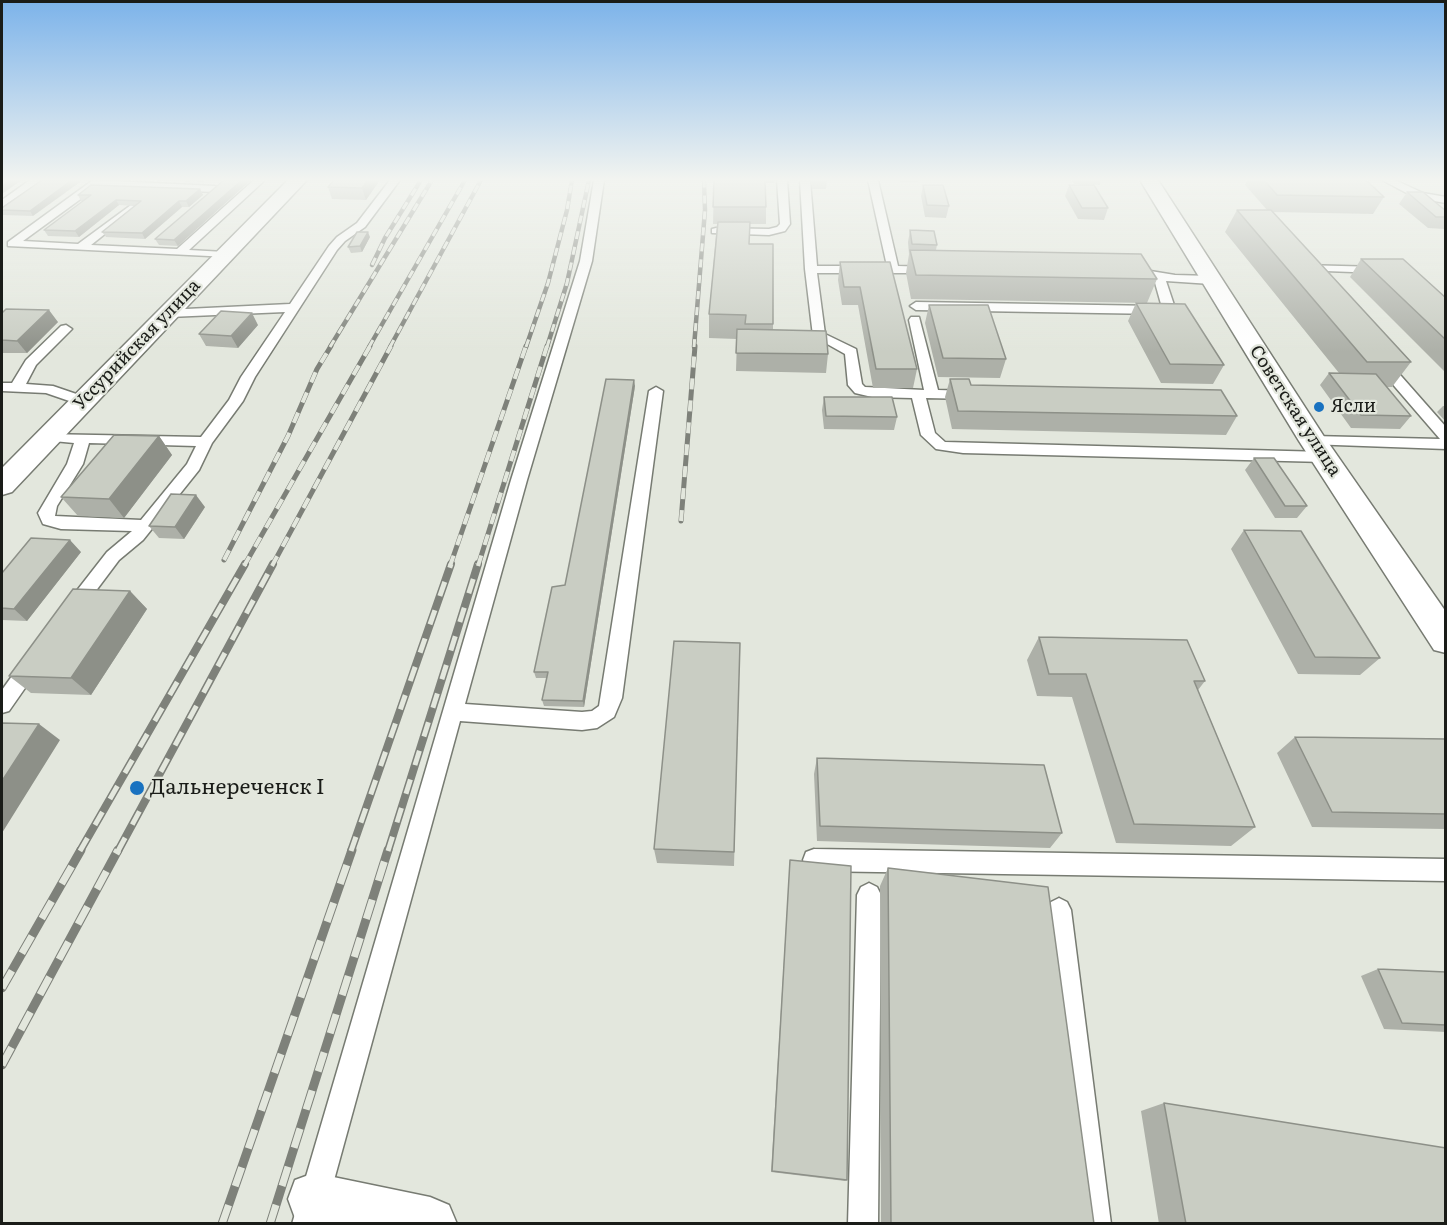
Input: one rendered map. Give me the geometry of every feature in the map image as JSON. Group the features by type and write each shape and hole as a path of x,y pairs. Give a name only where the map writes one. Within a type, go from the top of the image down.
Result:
{"main road":[{"name":"Уссурийская улица","path":"2,485 242,237"},
{"name":"Советская улица","path":"1184,237 1319,449 1445,640"},
{"path":"310,1211 430,1224"}],"lane":[{"path":"81,248 95,237"},
{"path":"180,252 196,237"},
{"path":"65,620 113,556 146,526 194,466 205,442 236,401 248,377 337,244 346,237"},
{"path":"310,1211 519,480 586,261 590,237"},
{"path":"809,237 819,336 851,352 855,385 860,390 872,393 979,395"},
{"path":"886,237 893,269"},
{"path":"7,243 81,248 149,247 225,255"},
{"path":"1314,286 1295,264 1391,270"},
{"path":"811,269 940,270"},
{"path":"1117,271 1144,273 1159,277 1211,280"},
{"path":"1159,277 1168,305 1160,310 916,313 928,435 941,446 963,448 1319,449 1446,444"},
{"path":"169,313 294,308"},
{"path":"17,387 32,363 66,329"},
{"path":"1376,357 1446,437"},
{"path":"2,387 48,390 67,394 82,401"},
{"path":"454,712 582,721 597,719 607,711 612,698 656,391"},
{"path":"48,437 205,442"},
{"path":"83,438 75,464 46,513 49,520 61,523 146,526"},
{"path":"2,705 44,648"},
{"path":"814,860 1446,870"},
{"path":"863,1224 869,895"},
{"path":"1059,910 1096,1224"}],"building":[{"path":"157,237 177,237 174,240 155,239"},
{"path":"354,237 365,237 360,246 348,247"},
{"path":"717,237 749,237 749,244 773,244 773,324 745,324 746,315 709,314"},
{"path":"911,237 935,237 937,245 912,244"},
{"path":"1260,237 1296,237 1411,362 1367,362"},
{"path":"910,250 1141,254 1157,279 916,275"},
{"path":"1361,259 1403,259 1446,298 1446,340"},
{"path":"840,262 890,262 917,369 876,369 860,287 844,287"},
{"path":"1136,303 1185,304 1224,365 1170,364"},
{"path":"929,305 988,305 1006,359 943,358"},
{"path":"6,309 49,310 17,341 2,340 2,313"},
{"path":"221,311 252,313 231,336 199,334"},
{"path":"737,329 826,331 828,354 736,353"},
{"path":"1329,373 1376,374 1411,416 1361,415"},
{"path":"606,379 634,380 583,701 542,700 548,672 534,672 552,587 565,585"},
{"path":"950,379 969,379 971,385 1221,390 1237,416 958,411"},
{"path":"824,397 892,397 897,417 826,416"},
{"path":"114,435 159,436 109,499 61,497"},
{"path":"1254,458 1274,458 1307,506 1285,506"},
{"path":"171,494 196,495 175,527 149,526"},
{"path":"1244,530 1301,531 1380,658 1315,657"},
{"path":"31,538 70,540 14,609 2,608 2,573"},
{"path":"73,589 130,591 71,678 9,676"},
{"path":"1039,637 1187,640 1205,681 1194,681 1255,827 1134,824 1086,674 1049,674"},
{"path":"674,641 740,643 734,852 654,849"},
{"path":"2,723 39,724 2,781"},
{"path":"1295,737 1446,739 1446,814 1332,812"},
{"path":"817,758 1044,765 1062,833 820,826"},
{"path":"790,860 851,866 847,1180 772,1171"},
{"path":"888,868 1048,887 1094,1224 891,1224"},
{"path":"1378,969 1446,972 1446,1025 1402,1023"},
{"path":"1164,1103 1446,1148 1446,1224 1186,1224"}],"railway":[{"path":"372,265 386,237"},
{"path":"330,347 397,237"},
{"path":"369,347 432,237"},
{"path":"390,347 450,237"},
{"path":"526,347 548,283 560,237"},
{"path":"547,347 567,283 577,237"},
{"path":"694,347 703,237"},
{"path":"224,560 288,436 317,369 331,346"},
{"path":"244,566 370,346"},
{"path":"272,566 391,346"},
{"path":"450,566 526,346"},
{"path":"478,566 547,346"},
{"path":"681,521 695,346"},
{"path":"80,851 245,564"},
{"path":"118,851 273,564"},
{"path":"351,851 451,564"},
{"path":"388,851 478,564"},
{"path":"2,988 81,850"},
{"path":"2,1065 118,850"},
{"path":"222,1224 352,850"},
{"path":"270,1224 388,850"}],"place":[{"name":"Ясли","path":"1319,407"},
{"name":"Дальнереченск I","path":"137,788"}]}
